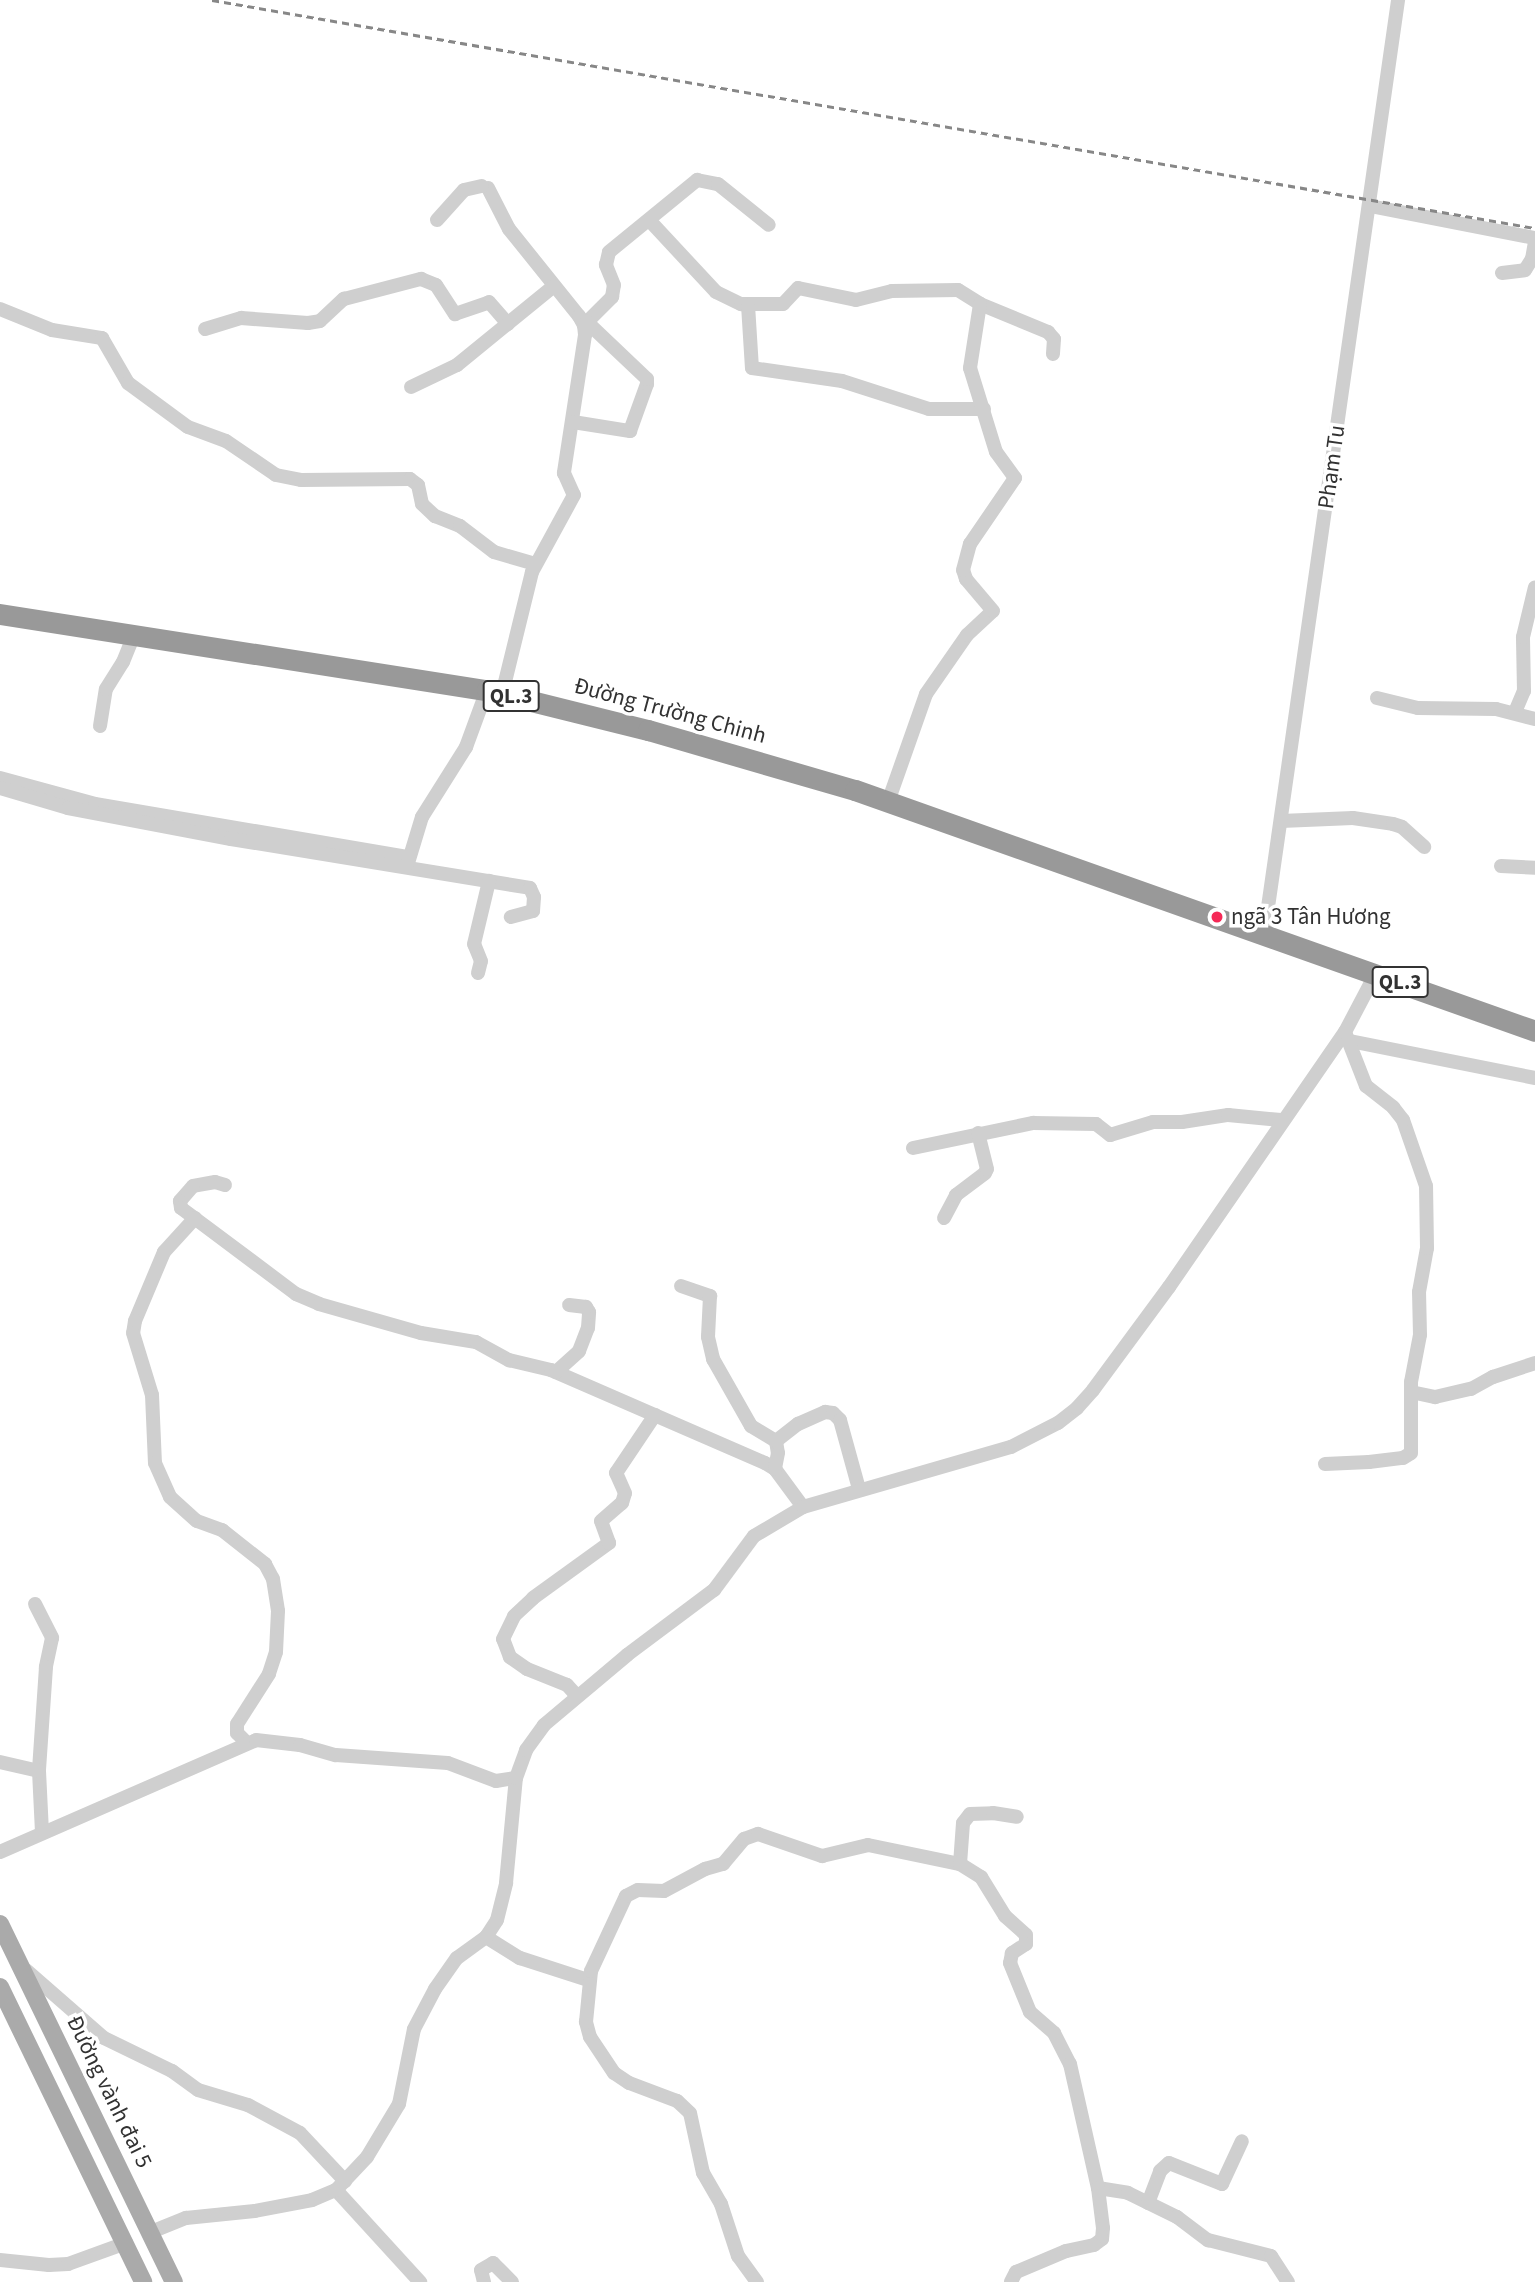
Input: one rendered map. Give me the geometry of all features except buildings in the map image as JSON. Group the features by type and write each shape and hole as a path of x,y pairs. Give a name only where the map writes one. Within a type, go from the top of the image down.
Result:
{"highway":[{"name":"Đường Trường Chinh","path":"0,614 494,692 648,730 888,802 1264,934"},
{"name":"QL.3","path":"1264,934 1535,1031"}],"main road":[{"name":"Đường vành đai 5","path":"0,1924 174,2282"},
{"path":"0,1987 143,2282"},
{"path":"125,2243 151,2232"}],"street":[{"name":"Phạm Tu","path":"1264,934 1398,0"},
{"path":"408,862 422,817 466,747 494,692 535,564 573,501 573,491 564,473 586,324 614,291 606,265 608,252 650,221 697,180 718,184 769,225"},
{"path":"437,220 464,190 485,187 509,229 554,286 586,324 648,382 630,431 573,422"},
{"path":"1370,206 1535,240 1532,260 1525,270 1502,273"},
{"path":"650,221 716,292 748,305 783,304 798,288 856,300 892,291 949,289 964,293 980,304 1048,332 1054,339 1053,354"},
{"path":"205,329 241,318 309,323 320,321 344,299 421,279 436,285 455,314 489,302 508,324"},
{"path":"411,387 457,365 554,286"},
{"path":"888,802 926,694 967,635 993,611 966,579 963,570 970,544 1015,478 996,452 971,368 980,304"},
{"path":"748,305 752,368 842,381 929,409 984,409"},
{"path":"0,309 52,330 102,338 128,383 188,427 226,441 276,475 301,480 410,479 418,485 422,504 435,516 466,530 494,552 535,564"},
{"path":"1516,712 1524,691 1522,637 1535,587"},
{"path":"100,726 106,689 122,663 134,635"},
{"path":"1377,698 1418,708 1479,707 1516,712 1535,719"},
{"path":"0,778 95,804 233,833"},
{"path":"0,788 68,808 408,862 530,888 534,893 533,911 512,917"},
{"path":"1281,821 1353,818 1393,824 1402,827 1424,847"},
{"path":"1501,866 1535,868"},
{"path":"478,973 481,961 474,944 489,881"},
{"path":"151,2232 186,2218 255,2211 312,2200 340,2185 367,2157 399,2104 414,2029 435,1989 457,1958 486,1937 496,1920 506,1883 516,1778 534,1737 577,1696 714,1590 754,1536 803,1507 1010,1447 1058,1423 1077,1408 1169,1287 1282,1120 1347,1037 1376,974"},
{"path":"1347,1037 1535,1078"},
{"path":"1325,1464 1408,1456 1413,1444 1411,1392 1420,1335 1419,1292 1427,1248 1426,1186 1404,1120 1394,1107 1366,1086 1347,1037"},
{"path":"913,1148 978,1133 1043,1123 1096,1124 1110,1135 1153,1122 1182,1122 1228,1115 1282,1120"},
{"path":"944,1218 956,1195 987,1169 978,1133"},
{"path":"225,1185 202,1183 186,1192 180,1201 181,1208 307,1299 430,1335 476,1342 509,1360 556,1372 775,1469 803,1507"},
{"path":"195,1218 164,1252 135,1321 133,1333 152,1395 155,1463 170,1497 197,1521 222,1530 265,1564 273,1579 278,1611 276,1653 269,1674 237,1724 237,1733 246,1742"},
{"path":"681,1286 710,1296 708,1337 713,1359 751,1426 775,1441 778,1454 775,1469"},
{"path":"556,1372 579,1351 588,1328 589,1312 586,1307 578,1303 569,1305"},
{"path":"1411,1392 1435,1397 1471,1389 1493,1377 1535,1363"},
{"path":"775,1441 798,1424 824,1412 833,1413 841,1420 859,1489"},
{"path":"577,1696 567,1685 527,1669 510,1657 503,1639 514,1616 533,1598 608,1543 601,1521 622,1503 625,1493 616,1473 655,1415"},
{"path":"35,1604 52,1638 46,1667 39,1770 42,1833"},
{"path":"0,1853 246,1742 266,1739 335,1755 448,1763 496,1781 516,1778"},
{"path":"0,1762 39,1770"},
{"path":"960,1864 963,1823 970,1814 1017,1816"},
{"path":"757,2282 738,2256 721,2204 702,2173 690,2113 677,2101 621,2079 590,2037 586,2022 588,1980 626,1896 638,1889 664,1891 705,1869 723,1864 750,1835 771,1837 822,1856 868,1845 960,1864 981,1877 1004,1916 1026,1935 1026,1944 1012,1953 1010,1963 1030,2012 1054,2033 1067,2055 1098,2188 1103,2228 1099,2242 1016,2272 1011,2282"},
{"path":"486,1937 520,1958 588,1980"},
{"path":"18,1962 104,2038 172,2071 198,2090 248,2105 300,2133 420,2282"},
{"path":"1148,2203 1160,2171 1169,2163 1222,2184 1242,2141"},
{"path":"1098,2188 1122,2190 1177,2217 1208,2240 1271,2256 1288,2282"},
{"path":"0,2260 49,2265 68,2264 125,2243"},
{"path":"484,2282 481,2270 493,2263 512,2282"}],"railway":[{"path":"212,0 1535,228"}],"place":[{"name":"ngã 3 Tân Hương","path":"1217,917"}]}
